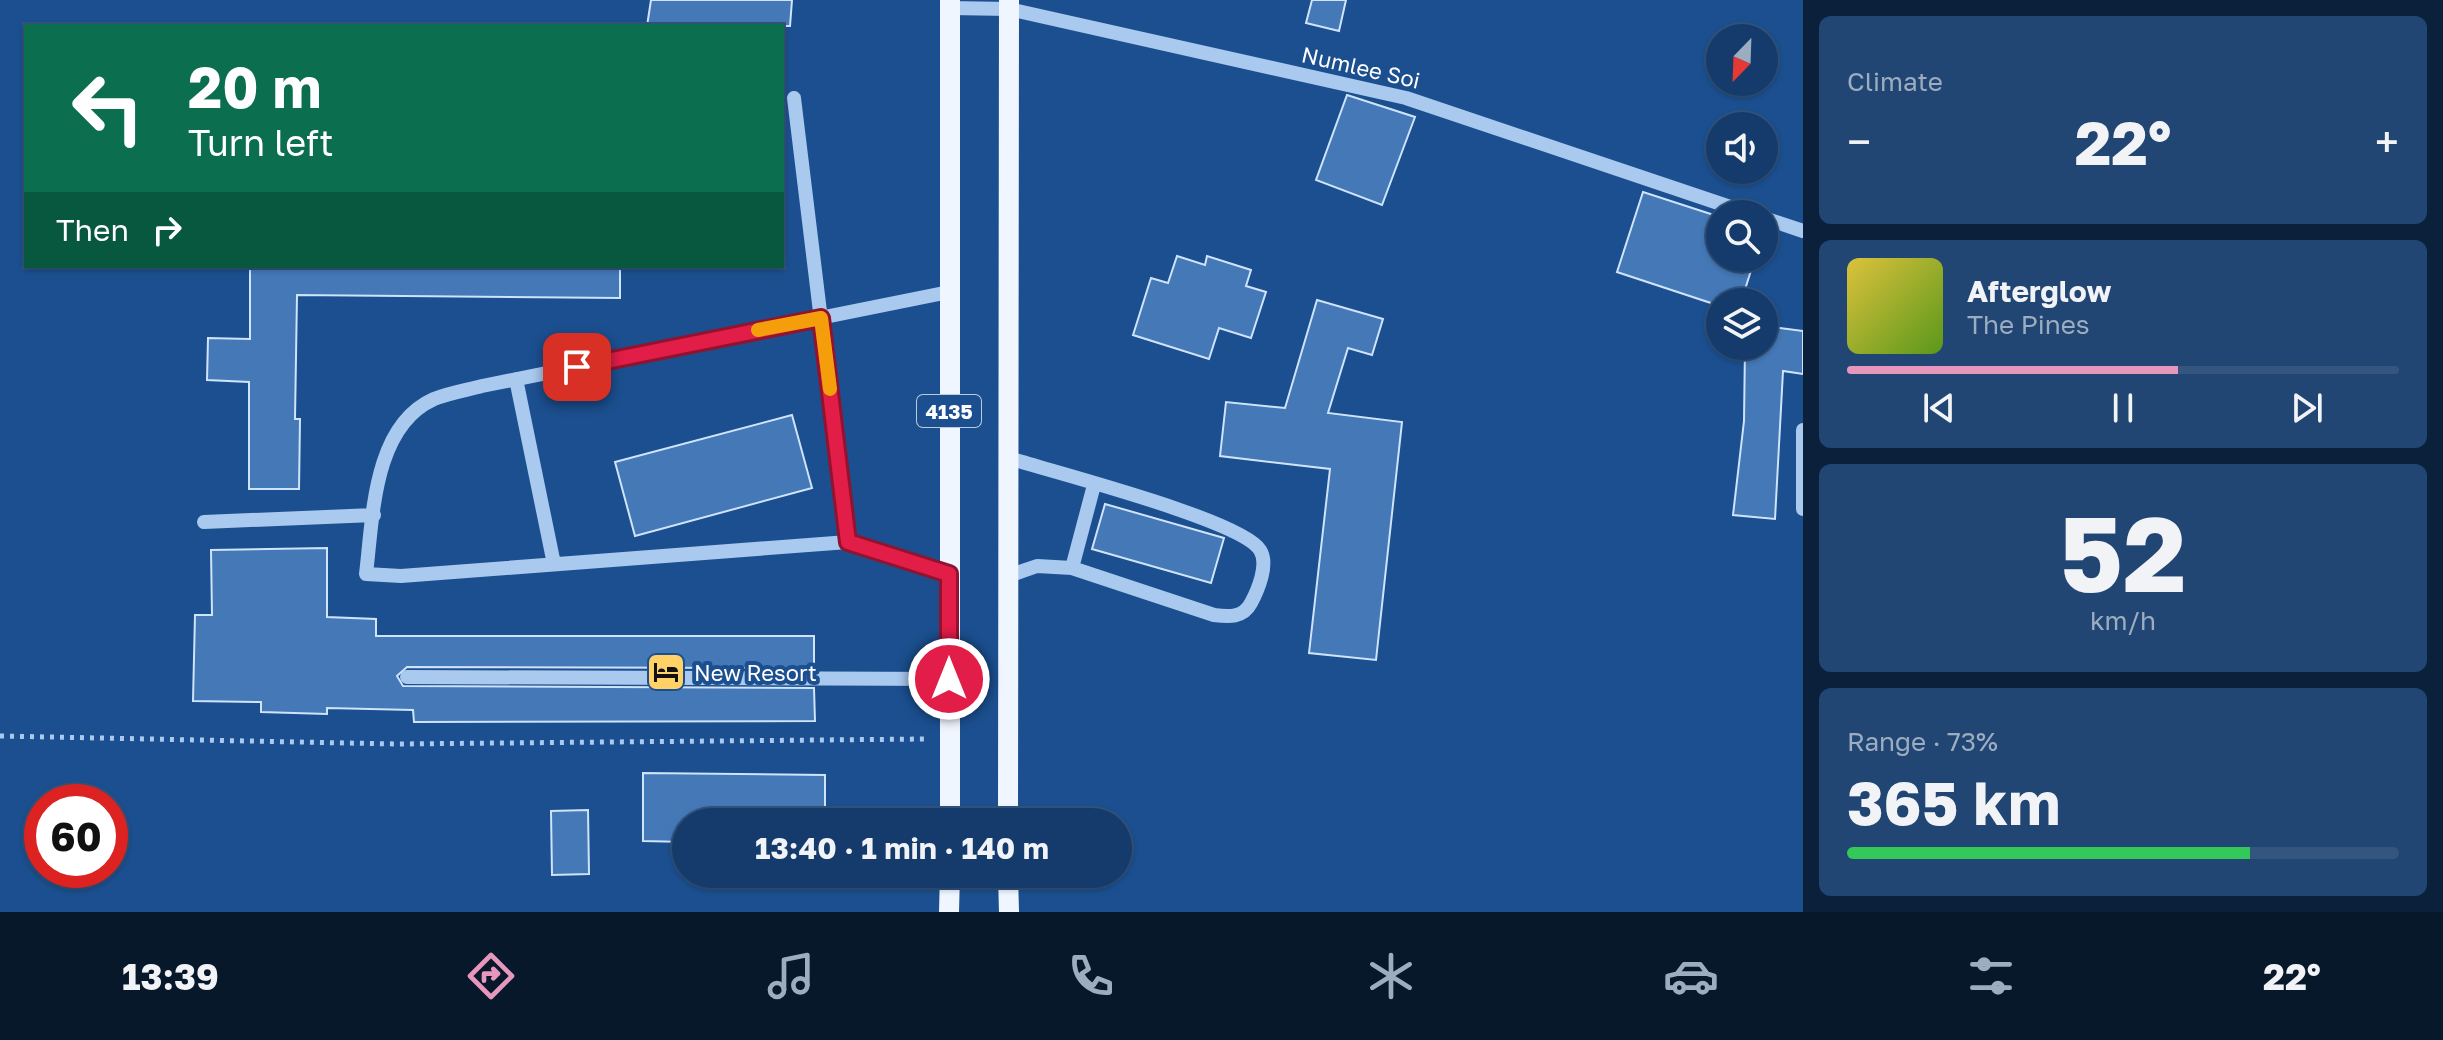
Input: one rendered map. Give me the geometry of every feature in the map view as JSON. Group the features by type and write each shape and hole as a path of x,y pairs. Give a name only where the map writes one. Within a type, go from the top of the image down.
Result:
{"main road":[{"name":"4135","path":"950,4 950,808"},
{"name":"4135","path":"1008,808 1009,5"},
{"path":"949,912 950,888"},
{"path":"1008,888 1009,912"}],"street":[{"name":"Numlee Soi","path":"950,4 1009,5 1406,98 1709,200"},
{"path":"794,98 848,542"},
{"path":"1778,223 1803,231"},
{"path":"949,292 516,379 433,399 405,420 390,448 374,515 366,574 401,576 848,542 949,574"},
{"path":"516,379 554,564"},
{"path":"1803,430 1803,509"},
{"path":"1008,576 1037,566 1072,568 1227,617 1247,609 1264,565 1262,552 1244,535 1009,458"},
{"path":"1072,568 1094,485"},
{"path":"204,522 374,515"},
{"path":"407,677 949,679"}],"path":[{"path":"0,736 397,744 951,739"}],"building":[{"path":"651,0 792,0 790,26 647,24"},
{"path":"1312,0 1346,0 1339,31 1306,23"},
{"path":"1347,95 1415,117 1382,205 1316,180"},
{"path":"1643,192 1706,212 1706,272 1751,272 1745,288 1706,288 1706,301 1617,272"},
{"path":"1177,256 1205,265 1207,256 1251,270 1246,286 1266,292 1251,338 1219,328 1209,359 1133,335 1151,278 1168,283"},
{"path":"250,268 620,268 620,298 297,295 295,419 300,419 299,489 249,489 249,382 207,380 208,338 250,339"},
{"path":"1317,300 1383,319 1372,355 1348,348 1328,413 1402,422 1376,660 1309,653 1330,469 1220,456 1226,402 1285,408"},
{"path":"1778,328 1803,331 1803,374 1783,371 1775,519 1733,515 1744,421 1745,360 1778,360"},
{"path":"792,415 812,488 635,536 615,462"},
{"path":"1105,504 1224,538 1211,583 1092,549"},
{"path":"327,548 327,617 376,619 376,636 814,636 814,668 407,667 397,676 403,686 814,688 815,721 414,722 413,710 327,708 327,714 261,712 261,702 193,701 195,615 212,615 211,550"},
{"path":"643,773 825,775 825,808 672,808 672,842 643,841"},
{"path":"588,810 589,874 552,875 551,811"}],"slow traffic":[{"path":"758,330 821,318 830,389"}],"place":[{"name":"New Resort","path":"666,672"}],"route":[{"path":"577,367 821,318 848,542 949,574 949,679"}]}
